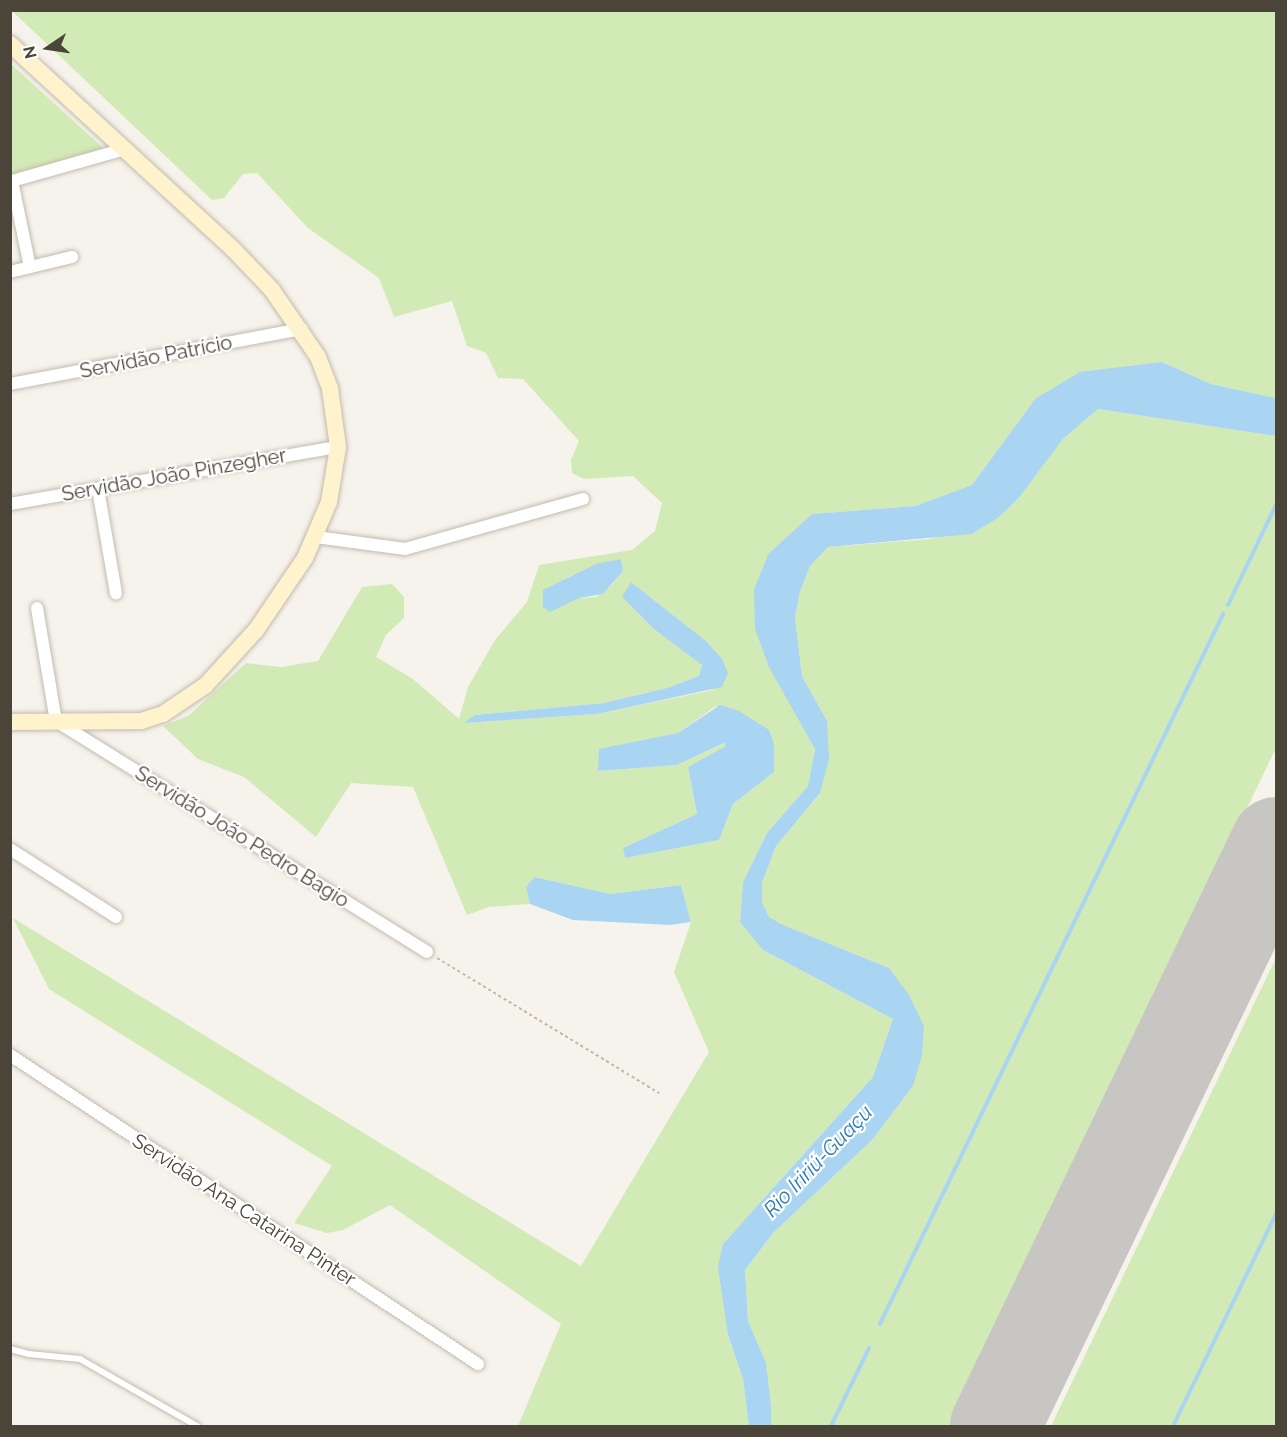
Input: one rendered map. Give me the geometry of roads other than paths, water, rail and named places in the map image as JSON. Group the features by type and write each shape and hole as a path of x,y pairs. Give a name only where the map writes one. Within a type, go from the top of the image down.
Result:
{"street":[{"path":"10,44 233,249 302,329 330,389 338,447 328,502 316,537 256,630 230,662 183,703 141,721 10,722"},
{"path":"30,267 12,181 125,149"},
{"path":"10,272 72,256"},
{"name":"Servidão Patrício","path":"10,384 302,329"},
{"name":"Servidão João Pinzegher","path":"10,504 338,447"},
{"path":"98,489 116,593"},
{"path":"316,537 405,549 583,499"},
{"path":"38,608 56,722"},
{"name":"Servidão João Pedro Bagio","path":"56,722 427,952"},
{"path":"10,849 116,917"},
{"name":"Servidão Ana Catarina Pinter","path":"10,1055 478,1364"}],"lane":[{"path":"10,1349 29,1354 80,1359 197,1426"}],"water":[{"name":"Rio Iririú-Guaçu","path":"1162,362 1211,384 1276,398 1276,436 1098,409 1063,439 1018,499 998,518 971,534 828,547 810,566 800,592 795,617 802,676 827,721 829,759 820,793 776,846 762,883 762,902 769,917 781,924 889,968 909,995 924,1026 922,1055 913,1086 872,1140 773,1233 745,1270 748,1321 766,1363 771,1407 771,1426 749,1426 743,1379 728,1335 718,1267 723,1244 873,1077 893,1019 763,950 740,922 743,882 767,833 808,786 815,749 769,667 755,629 754,589 769,553 812,514 915,506 972,485 1035,399 1080,372"},
{"path":"621,559 623,571 603,594 579,598 550,612 543,607 543,590 596,564"},
{"path":"631,582 706,641 722,659 728,673 722,687 597,714 464,723 475,715 604,703 667,688 699,676 702,665 654,629 622,597"},
{"path":"720,705 739,711 769,730 774,744 774,772 733,804 719,840 625,858 623,848 697,814 688,767 726,746 724,743 677,765 598,771 599,749 678,733"},
{"path":"534,877 611,894 681,885 691,922 670,925 573,920 530,904 526,887"}],"waterway":[{"path":"1228,605 1276,505"},
{"path":"880,1324 1223,614"},
{"path":"1173,1426 1276,1214"},
{"path":"831,1426 869,1348"}]}
